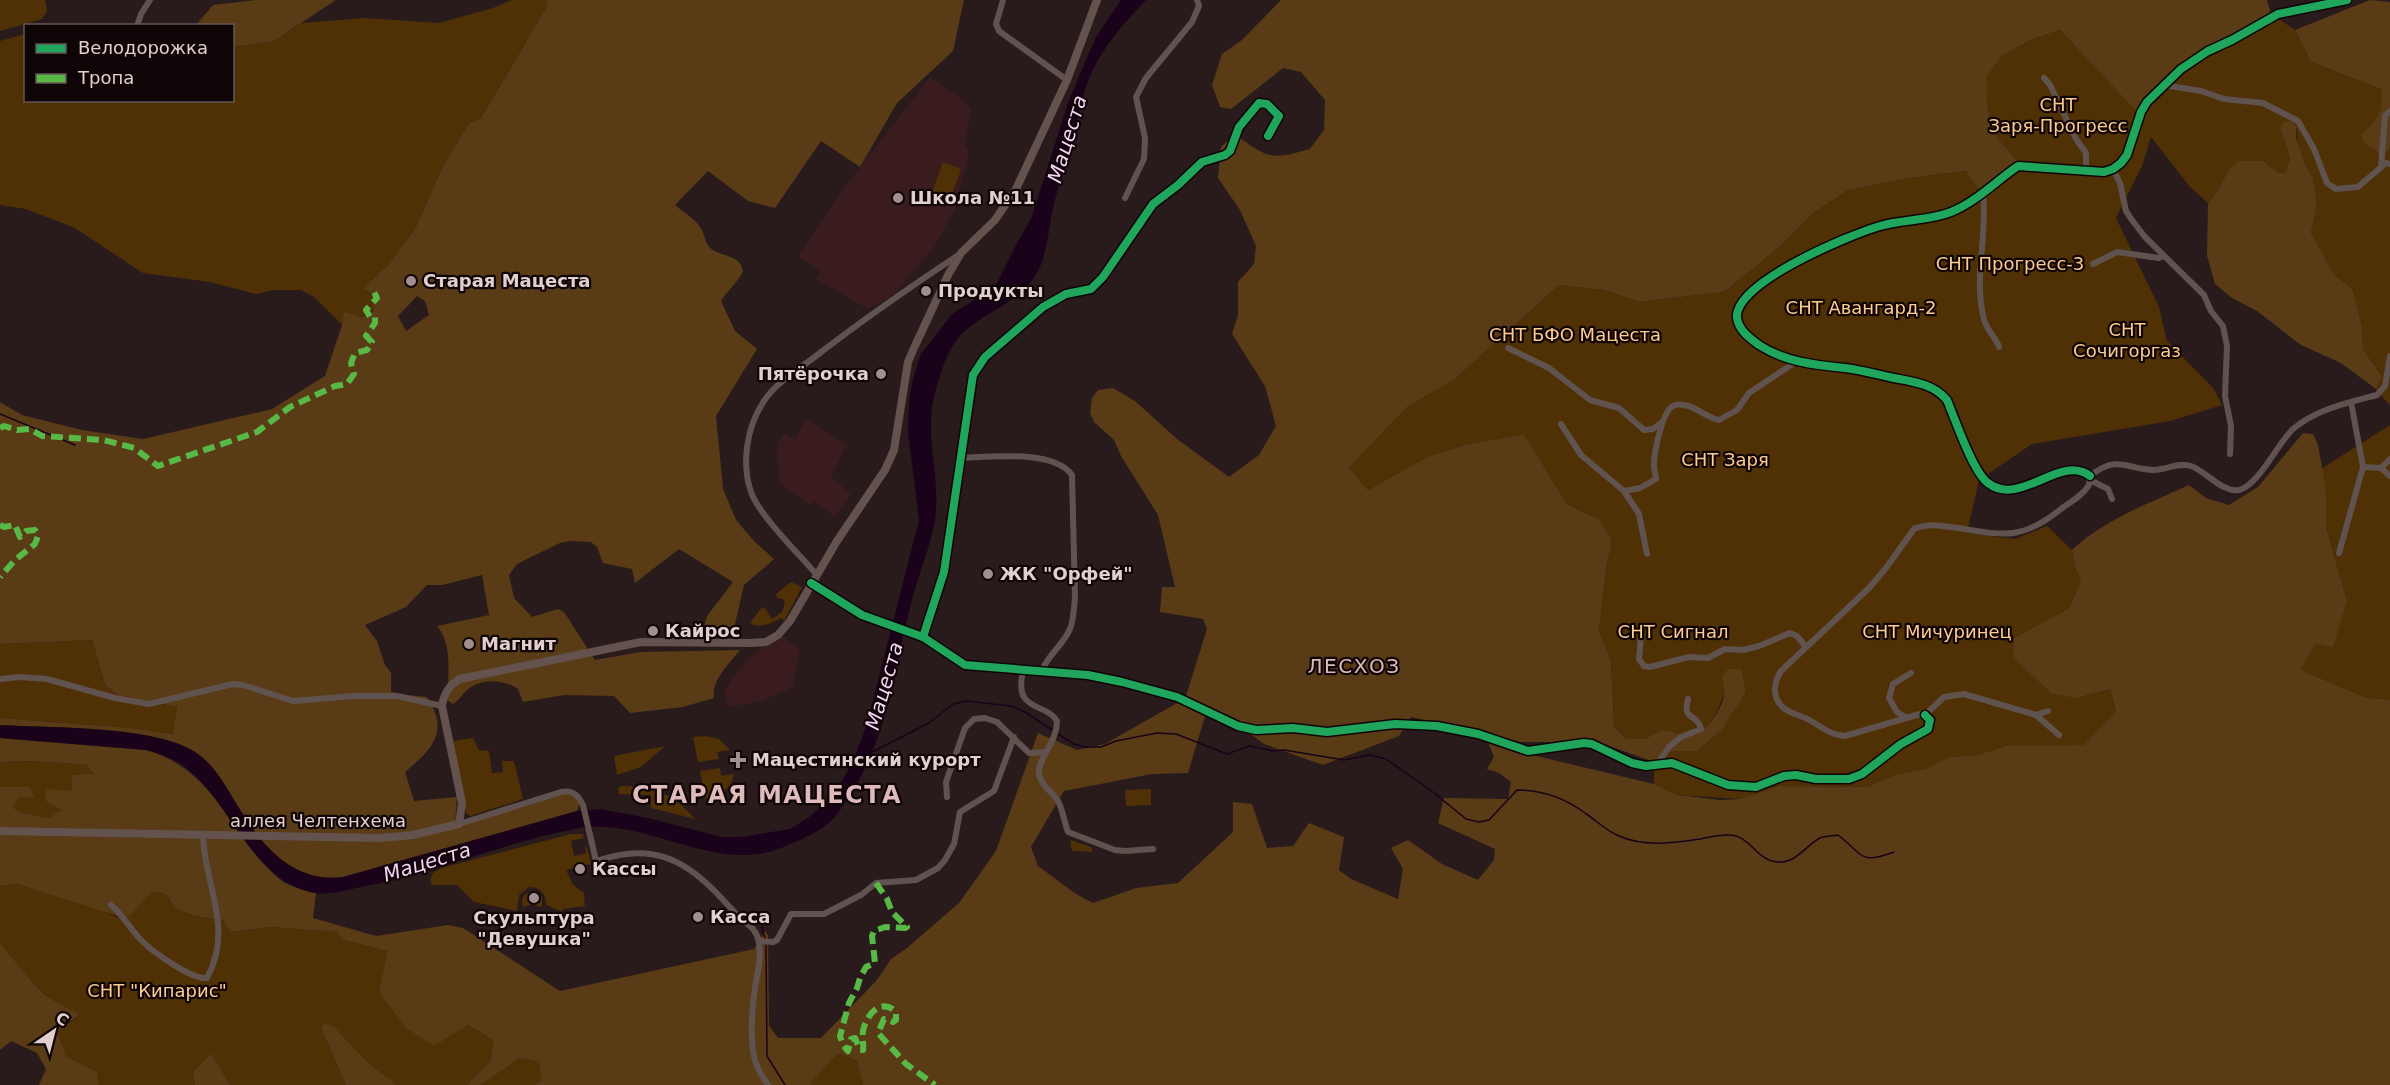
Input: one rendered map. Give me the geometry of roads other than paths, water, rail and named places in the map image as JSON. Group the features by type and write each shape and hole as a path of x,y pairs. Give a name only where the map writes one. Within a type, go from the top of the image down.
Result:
{"main road":[{"path":"459,824 462,803 442,706 452,683 460,679 589,652 650,642 766,642 778,635 790,621 816,574 889,461 894,450 909,357 961,253 985,231 1006,206 1023,176 1067,80 1097,0"},
{"name":"аллея Челтенхема","path":"0,831 381,838 413,835 459,824"}],"street":[{"path":"138,24 150,0"},
{"path":"1004,0 996,19 999,31 1067,80"},
{"path":"1125,198 1144,159 1145,138 1136,98 1146,78 1192,22 1199,6 1197,0"},
{"path":"2112,499 2108,489 2083,471 2067,471 2022,488 1997,488 1989,484 1978,469 1947,400 1941,393 1921,382 1794,361 1763,347 1743,331 1737,322 1736,310 1748,294 1782,269 1843,239 1880,226 1950,213 1983,194 2018,166 2104,172 2113,169 2127,155 2141,112 2164,85 2208,51 2278,14 2347,0"},
{"path":"2044,78 2050,85 2076,140 2086,153 2086,171"},
{"path":"2164,85 2201,91 2224,99 2263,103 2298,121 2314,149 2327,183 2332,188 2358,187 2386,163 2390,164"},
{"path":"922,637 944,572 960,458 974,375 978,365 1005,337 1043,307 1066,294 1091,290 1103,277 1153,204 1198,165 1230,151 1239,127 1259,103 1267,104 1279,116 1268,136"},
{"path":"2381,167 2385,116 2390,111"},
{"path":"2113,169 2120,183 2126,211 2145,237 2204,295 2211,311 2223,326 2227,346 2225,396 2231,426 2230,454"},
{"path":"1983,194 1985,210 1980,270 1982,311 1985,325 1999,348"},
{"path":"2093,264 2117,252 2159,258 2164,256"},
{"path":"816,574 760,508 752,494 747,471 748,442 756,415 768,396 788,377 862,320 961,253"},
{"path":"1508,348 1549,368 1590,400 1619,408 1644,430 1653,429 1662,422"},
{"path":"811,583 854,611 922,637 965,665 1088,675 1148,688 1177,697 1238,726 1256,730 1293,728 1327,732 1395,724 1437,726 1478,734 1528,751 1584,743 1592,744 1632,763 1646,766 1672,763 1728,785 1756,787 1772,783 1784,776 1796,775 1816,779 1848,779 1862,774 1901,744 1928,729 1930,720 1920,714 1845,736 1836,735 1803,716 1785,709 1775,692 1777,677 1869,588 1910,533 1920,526 1931,525 2000,534 2022,532 2048,520 2086,489 2090,478 2102,466 2115,464 2154,470 2186,465 2225,487 2239,490 2260,474 2279,443 2317,412 2377,395 2382,391 2390,356"},
{"path":"1624,491 1640,488 1656,479 1655,451 1662,422 1668,409 1675,405 1689,407 1713,419 1726,418 1737,410 1749,393 1785,370 1794,361"},
{"path":"2339,553 2363,467 2351,402"},
{"path":"1561,423 1581,454 1624,491 1639,514 1647,554"},
{"path":"960,458 1036,458 1059,463 1072,475 1075,596 1073,615 1066,636 1041,672"},
{"path":"2381,468 2390,459"},
{"path":"2363,467 2381,468 2390,476"},
{"path":"1641,636 1640,664 1650,667 1689,657 1708,658 1725,649 1743,650 1790,633 1797,636 1806,647"},
{"path":"1023,671 1021,687 1025,698 1054,717 1057,727 1039,769 1040,780 1058,800 1068,832 1115,850 1153,849"},
{"path":"1907,718 1897,712 1889,698 1893,684 1911,673"},
{"path":"0,679 20,677 47,679 115,698 149,704 233,684 293,701 397,696 442,706"},
{"path":"1925,715 1944,697 1964,694 2036,715 2059,735"},
{"path":"1658,764 1669,747 1681,736 1701,729 1698,722 1686,714 1688,699"},
{"path":"2036,715 2048,711"},
{"path":"946,797 946,782 965,728 969,723 980,718 992,720 1014,737 1029,753 1046,752"},
{"path":"768,1085 759,1071 754,1056 754,991 760,958 759,941 777,940 791,914 824,914 861,895 876,883 916,880 938,868 954,844 960,812 991,794 996,787 1014,737"},
{"name":"аллея Челтенхема","path":"459,824 561,792 571,792 584,806 596,861 640,853 676,862 713,887 740,918 750,924 759,941"},
{"name":"аллея Челтенхема","path":"111,905 123,915 142,941 177,966 202,979 207,978 220,933 217,905 205,858 203,836"}],"water":[{"name":"Мацеста","path":"1121,0 1146,0 1112,40 1088,81 1059,185 1039,269 1032,280 1015,297 973,325 957,339 942,369 935,393 931,423 936,481 935,522 912,600 888,703 872,753 861,777 837,815 822,828 781,848 755,854 730,854 704,850 627,830 601,827 575,829 520,842 384,882 336,892 315,893 293,886 274,873 243,839 201,782 185,767 171,759 146,750 0,738 0,725 125,732 172,741 190,749 213,768 248,822 269,849 294,868 325,877 343,877 577,811 601,809 648,818 722,837 740,837 790,829 808,818 835,794 853,761 867,724 919,520 908,433 909,400 921,354 952,314 995,287 1031,219 1069,100 1096,37"}],"waterway":[{"path":"0,414 75,445"},
{"path":"870,753 929,723 953,704 966,701 1011,706 1025,712 1054,731"},
{"path":"1058,734 1074,744 1085,747 1101,747 1116,741 1157,733 1176,734 1227,754 1249,746 1344,760 1370,755 1386,759 1466,819 1479,822 1489,820 1517,790 1526,790 1561,799 1614,834 1638,842 1670,843 1732,835 1742,838 1765,858 1785,862 1796,857 1820,838 1838,835 1858,853 1868,858 1894,852"},
{"path":"762,927 765,939"},
{"path":"766,944 767,1056 785,1085"}],"place":[{"name":"Школа №11","path":"898,198"},
{"name":"Старая Мацеста","path":"411,281"},
{"name":"Продукты","path":"926,291"},
{"name":"Пятёрочка","path":"881,374"},
{"name":"ЖК \"Орфей\"","path":"988,574"},
{"name":"Кайрос","path":"653,631"},
{"name":"Магнит","path":"469,644"},
{"name":"Мацестинский курорт","path":"738,760"},
{"name":"Кассы","path":"580,869"},
{"name":"Скульптура \"Девушка\"","path":"534,898"},
{"name":"Касса","path":"698,917"}],"district":[{"name":"ЛЕСХОЗ","path":"1354,666"},
{"name":"СТАРАЯ МАЦЕСТА","path":"767,795"}],"park label":[{"name":"СНТ Заря-Прогресс","path":"2058,115"},
{"name":"СНТ Прогресс-3","path":"2010,264"},
{"name":"СНТ Авангард-2","path":"1861,308"},
{"name":"СНТ БФО Мацеста","path":"1575,335"},
{"name":"СНТ Сочигоргаз","path":"2127,340"},
{"name":"СНТ Заря","path":"1725,460"},
{"name":"СНТ Сигнал","path":"1673,632"},
{"name":"СНТ Мичуринец","path":"1937,632"},
{"name":"СНТ \"Кипарис\"","path":"157,991"}]}
